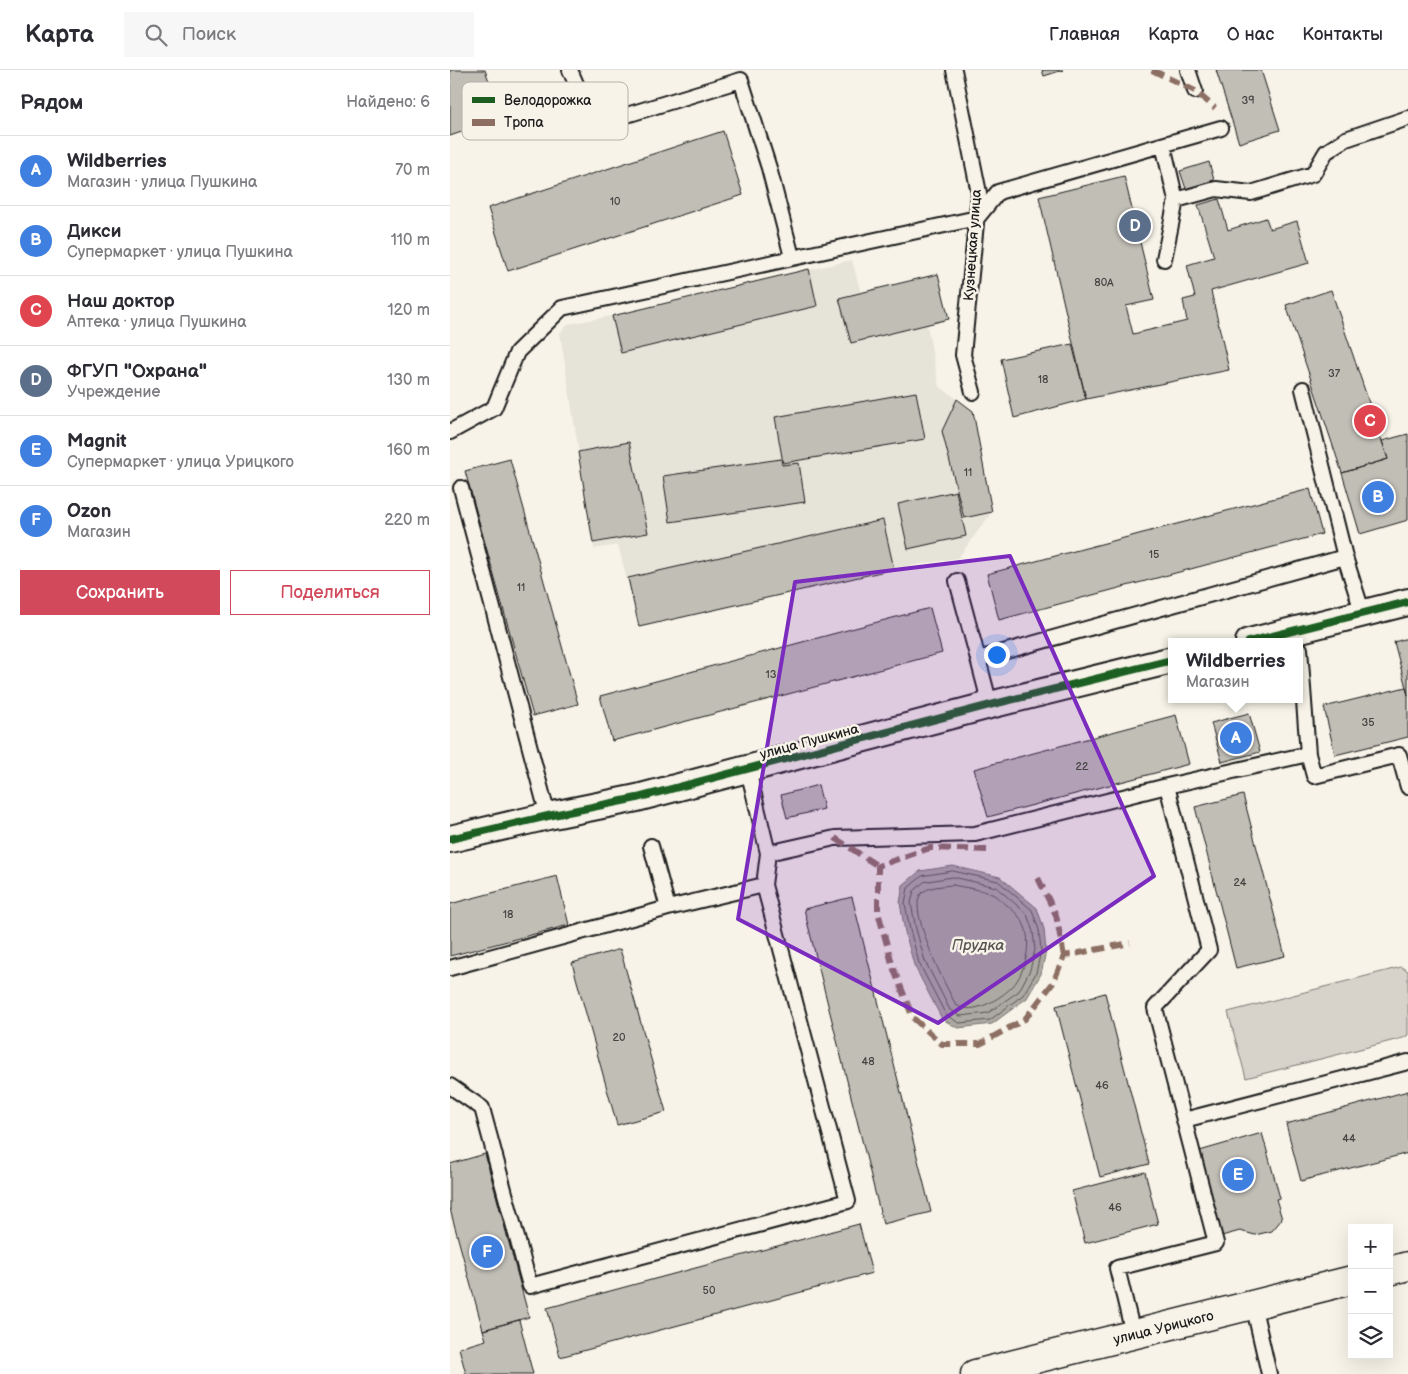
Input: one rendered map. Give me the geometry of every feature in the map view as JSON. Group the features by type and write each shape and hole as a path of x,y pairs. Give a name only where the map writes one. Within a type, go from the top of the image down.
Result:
{"highway":[{"path":"1393,1270 1408,1266"},
{"name":"улица Урицкого","path":"975,1374 1133,1333 1348,1281"}],"street":[{"path":"1303,638 1363,614 1408,602"},
{"name":"улица Пушкина","path":"450,839 637,798 990,705 1168,661"}],"lane":[{"path":"570,70 575,82"},
{"name":"Кузнецкая улица","path":"954,70 979,193 963,355 972,392"},
{"path":"1188,70 1195,91"},
{"path":"628,115 741,80 769,168 792,257"},
{"path":"1176,200 1216,189 1251,193 1313,174 1326,152 1346,139 1408,118"},
{"path":"450,432 494,408 517,352 562,308 977,218 998,192 1221,128"},
{"path":"1163,146 1176,200 1164,259"},
{"path":"1303,389 1345,558 1363,614"},
{"path":"461,488 548,816"},
{"path":"978,659 1345,558"},
{"path":"957,581 990,705"},
{"path":"1303,691 1308,754 1314,776 1399,755 1408,787"},
{"path":"768,853 835,838 975,834 1167,786 1308,754"},
{"path":"450,1086 482,1108 530,1286 848,1202 764,885 768,853 748,770"},
{"path":"1133,1333 1116,1268 1216,1243 1155,1008 1209,950 1167,786"},
{"path":"651,846 668,908"},
{"path":"450,968 668,908 764,885"},
{"path":"1184,1120 1408,1062"},
{"path":"1253,1304 1269,1374"}],"highlighted area":[{"path":"1010,556 1154,876 938,1023 738,919 795,582"}],"shaded area":[{"path":"852,260 861,293 938,274 949,319 927,325 939,386 973,411 992,512 958,558 894,569 639,627 618,545 594,549 560,333 568,324 612,316"},
{"path":"1401,967 1408,971 1408,1035 1403,1038 1246,1078 1228,1012"}],"water":[{"name":"Прудка","path":"953,866 1000,877 1037,908 1044,929 1046,951 1041,974 1027,998 992,1024 958,1028 942,1019 914,965 905,932 900,903 903,885 920,871"}],"building":[{"path":"450,70 485,70 489,82 462,82 462,132 450,136"},
{"path":"1042,70 1063,70 1044,76"},
{"path":"1216,70 1261,70 1280,130 1239,143"},
{"path":"723,131 743,195 508,271 488,208"},
{"path":"1209,162 1214,180 1186,189 1180,171"},
{"path":"1124,176 1154,300 1126,306 1133,334 1187,321 1183,300 1195,297 1187,265 1214,257 1198,205 1219,199 1228,230 1266,218 1270,229 1297,221 1309,263 1211,291 1229,370 1086,399 1039,197"},
{"path":"809,269 817,306 621,353 612,316"},
{"path":"938,274 949,319 851,343 839,298"},
{"path":"1331,290 1388,459 1342,473 1286,305"},
{"path":"1072,344 1086,399 1014,418 1001,359"},
{"path":"916,392 925,439 783,463 775,417"},
{"path":"957,399 973,411 992,512 964,518 942,431"},
{"path":"1408,434 1408,520 1360,534 1342,473 1388,459 1382,441"},
{"path":"629,442 648,533 593,543 578,452"},
{"path":"510,459 578,704 533,716 465,471"},
{"path":"781,459 782,465 799,463 805,502 670,522 663,476"},
{"path":"1310,489 1322,534 999,620 987,574"},
{"path":"956,491 966,536 908,549 898,504"},
{"path":"883,520 894,569 639,627 628,578"},
{"path":"930,608 942,653 612,741 600,696"},
{"path":"1408,638 1408,695 1394,642"},
{"path":"1406,687 1408,695 1408,737 1335,755 1324,707"},
{"path":"1249,713 1260,752 1222,762 1211,723"},
{"path":"1176,715 1189,764 988,817 974,769"},
{"path":"818,785 824,809 787,818 781,795"},
{"path":"1243,795 1285,956 1236,968 1195,807"},
{"path":"557,876 569,925 450,956 450,904"},
{"path":"852,897 931,1212 883,1224 804,909"},
{"path":"620,949 666,1112 617,1125 572,963"},
{"path":"1105,993 1149,1164 1100,1177 1056,1006"},
{"path":"1408,1091 1408,1153 1301,1181 1286,1124"},
{"path":"1262,1133 1280,1198 1276,1199 1282,1219 1272,1231 1255,1235 1240,1231 1218,1237 1196,1152"},
{"path":"485,1154 529,1317 483,1330 450,1209 450,1164"},
{"path":"1145,1172 1158,1224 1085,1243 1072,1191"},
{"path":"859,1224 872,1273 560,1357 547,1308"},
{"path":"519,1320 533,1374 466,1374 459,1348 486,1340 483,1330"}],"marked path":[{"path":"1152,70 1195,91 1215,108"},
{"path":"835,838 878,866"},
{"path":"987,850 930,848 878,866 878,912 893,967 913,1018 942,1044 980,1044 1025,1019 1053,983 1064,956 1130,943"},
{"path":"1038,878 1056,915 1064,956"}],"cycle path":[{"path":"1265,638 1408,602"},
{"path":"450,839 637,798 990,705 1168,661"}],"place":[{"name":"ФГУП \"Охрана\"","path":"1135,226"},
{"name":"Наш доктор","path":"1370,421"},
{"name":"Дикси","path":"1378,497"},
{"name":"Wildberries","path":"1236,738"},
{"name":"Magnit","path":"1238,1175"},
{"name":"Ozon","path":"487,1252"}]}
